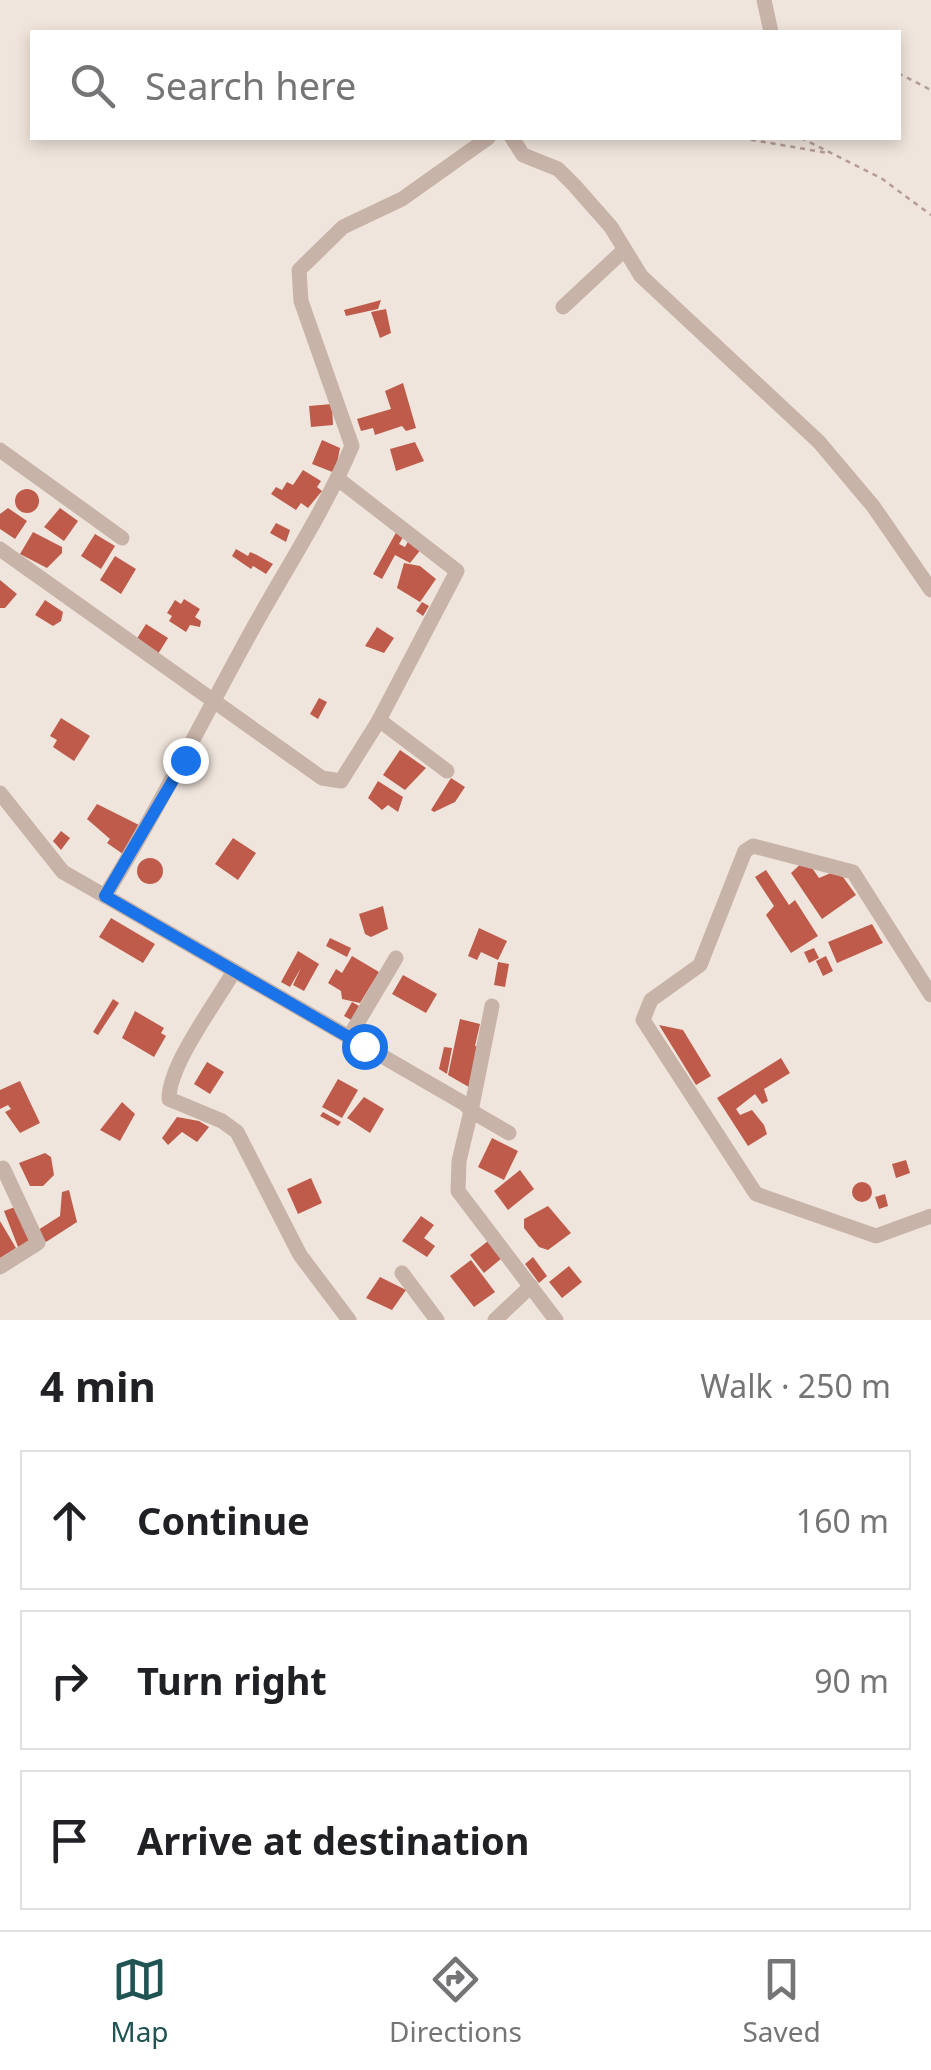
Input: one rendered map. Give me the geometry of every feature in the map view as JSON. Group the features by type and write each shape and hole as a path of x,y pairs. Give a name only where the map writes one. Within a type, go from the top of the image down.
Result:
{"street":[{"path":"764,0 770,30"},
{"path":"105,896 338,479 352,446 300,301 299,270 344,227 402,199 485,140"},
{"path":"513,140 523,155 558,169 611,227 641,276 820,442 873,506 931,590"},
{"path":"563,308 623,251"},
{"path":"0,450 122,538"},
{"path":"0,550 322,778 341,781 380,720 456,571 338,479"},
{"path":"380,720 447,771"},
{"path":"0,793 63,872 509,1133"},
{"path":"931,996 853,872 754,846 745,851 700,964 651,1000 643,1020 756,1194 876,1236 931,1216"},
{"path":"349,1037 396,958"},
{"path":"234,971 182,1062 169,1088 169,1098 222,1121 237,1132 300,1254 349,1320"},
{"path":"492,1006 459,1161 458,1191 556,1320"},
{"path":"0,1267 38,1243 3,1168"},
{"path":"402,1273 437,1320"},
{"path":"495,1320 530,1286"}],"path":[{"path":"901,75 931,90"},
{"path":"751,140 832,153"},
{"path":"804,140 881,178 931,215"}],"building":[{"path":"381,300 378,309 346,316 344,310"},
{"path":"386,309 391,333 380,338 371,312"},
{"path":"403,383 416,428 406,431 402,426 375,435 373,428 361,431 357,419 391,409 385,391"},
{"path":"332,404 333,425 311,427 309,406"},
{"path":"322,440 340,448 335,473 312,464"},
{"path":"415,442 424,461 396,471 390,449"},
{"path":"303,470 321,481 317,487 322,491 308,508 301,503 296,510 271,494 276,487 282,490 287,482 293,485"},
{"path":"27,489 36,492 36,510 27,513 18,510 15,501 18,492"},
{"path":"8,508 27,521 15,539 0,529 0,514"},
{"path":"60,508 78,521 64,541 44,527"},
{"path":"276,523 290,530 286,542 270,533"},
{"path":"398,529 405,534 399,544 405,547 410,538 422,548 410,563 395,555 382,579 373,574"},
{"path":"33,532 62,547 62,553 47,568 20,554"},
{"path":"95,534 115,546 101,569 81,556"},
{"path":"236,549 273,564 266,574 253,566 251,569 232,556"},
{"path":"115,556 136,569 121,594 100,580"},
{"path":"404,563 420,566 436,579 420,602 397,588"},
{"path":"0,580 17,594 5,608 0,608"},
{"path":"184,599 200,609 195,617 201,621 200,627 190,625 186,632 169,621 172,616 167,613 175,600 181,604"},
{"path":"45,600 63,612 61,621 53,626 35,615"},
{"path":"422,602 429,606 423,616 416,611"},
{"path":"146,624 168,638 158,654 136,640"},
{"path":"377,627 394,638 384,653 365,646"},
{"path":"319,698 327,702 318,719 310,714"},
{"path":"61,718 90,736 74,761 53,747 57,740 50,736"},
{"path":"400,750 426,768 405,790 383,775"},
{"path":"451,778 465,787 455,802 434,812 431,810"},
{"path":"378,781 403,797 398,812 388,805 382,810 368,798"},
{"path":"97,804 141,826 123,854 107,843 110,839 87,819"},
{"path":"61,831 70,838 61,850 53,841"},
{"path":"233,838 256,853 238,880 215,864"},
{"path":"150,858 159,862 163,871 159,880 150,884 141,880 137,871 141,862"},
{"path":"806,859 819,878 838,870 856,895 822,919 791,873"},
{"path":"766,870 789,905 795,900 818,936 791,953 766,915 774,906 755,877"},
{"path":"383,906 388,929 371,937 365,934 359,914"},
{"path":"111,918 155,944 143,963 99,937"},
{"path":"872,924 883,943 837,963 828,942"},
{"path":"479,928 507,941 498,960 481,952 477,960 468,956"},
{"path":"330,938 351,948 347,957 326,946"},
{"path":"814,948 819,958 809,963 804,952"},
{"path":"298,951 319,964 304,991 293,985 301,968 290,987 281,982"},
{"path":"352,956 379,972 360,1003 342,999 341,991 328,983 336,969 342,973"},
{"path":"826,956 833,971 823,976 816,961"},
{"path":"498,962 509,964 505,987 494,985"},
{"path":"403,975 437,994 426,1013 392,994"},
{"path":"113,999 119,1003 98,1035 93,1032"},
{"path":"352,1002 359,1006 353,1021 344,1016"},
{"path":"135,1011 164,1028 161,1033 166,1036 154,1057 122,1038"},
{"path":"460,1019 480,1024 475,1046 482,1047 474,1090 448,1075"},
{"path":"659,1025 683,1030 711,1076 696,1085"},
{"path":"444,1047 452,1048 447,1074 439,1069"},
{"path":"781,1058 790,1073 764,1089 768,1101 762,1104 755,1094 736,1109 740,1115 752,1110 767,1134 748,1146 717,1098"},
{"path":"207,1062 224,1072 210,1094 194,1084"},
{"path":"338,1079 358,1090 342,1118 322,1107"},
{"path":"20,1081 40,1123 20,1133 5,1112 11,1109 8,1105 0,1109 0,1090"},
{"path":"364,1097 384,1109 370,1133 347,1118"},
{"path":"122,1102 135,1114 120,1141 100,1130"},
{"path":"323,1112 341,1122 338,1126 320,1116"},
{"path":"177,1117 209,1127 197,1142 182,1132 168,1145 162,1138"},
{"path":"492,1138 518,1151 504,1180 478,1167"},
{"path":"45,1153 51,1157 54,1175 43,1186 30,1186 19,1163"},
{"path":"906,1160 910,1173 896,1178 892,1164"},
{"path":"520,1170 534,1189 508,1210 494,1191"},
{"path":"311,1178 322,1203 298,1214 287,1189"},
{"path":"862,1182 872,1192 862,1202 852,1192"},
{"path":"69,1190 77,1222 46,1242 38,1230 60,1216 62,1192"},
{"path":"885,1194 888,1206 879,1209 875,1197"},
{"path":"548,1206 571,1233 548,1250 539,1247 524,1228 524,1219"},
{"path":"15,1207 30,1242 18,1247 4,1211"},
{"path":"421,1216 434,1225 424,1238 435,1246 427,1257 402,1241"},
{"path":"0,1221 16,1248 0,1258"},
{"path":"488,1241 502,1258 484,1273 470,1255"},
{"path":"533,1257 547,1276 539,1283 525,1264"},
{"path":"471,1260 495,1292 474,1307 450,1276"},
{"path":"569,1266 582,1282 562,1298 549,1282"},
{"path":"380,1277 406,1290 392,1310 366,1298"}],"route":[{"path":"185,760 105,896 364,1046"}]}
